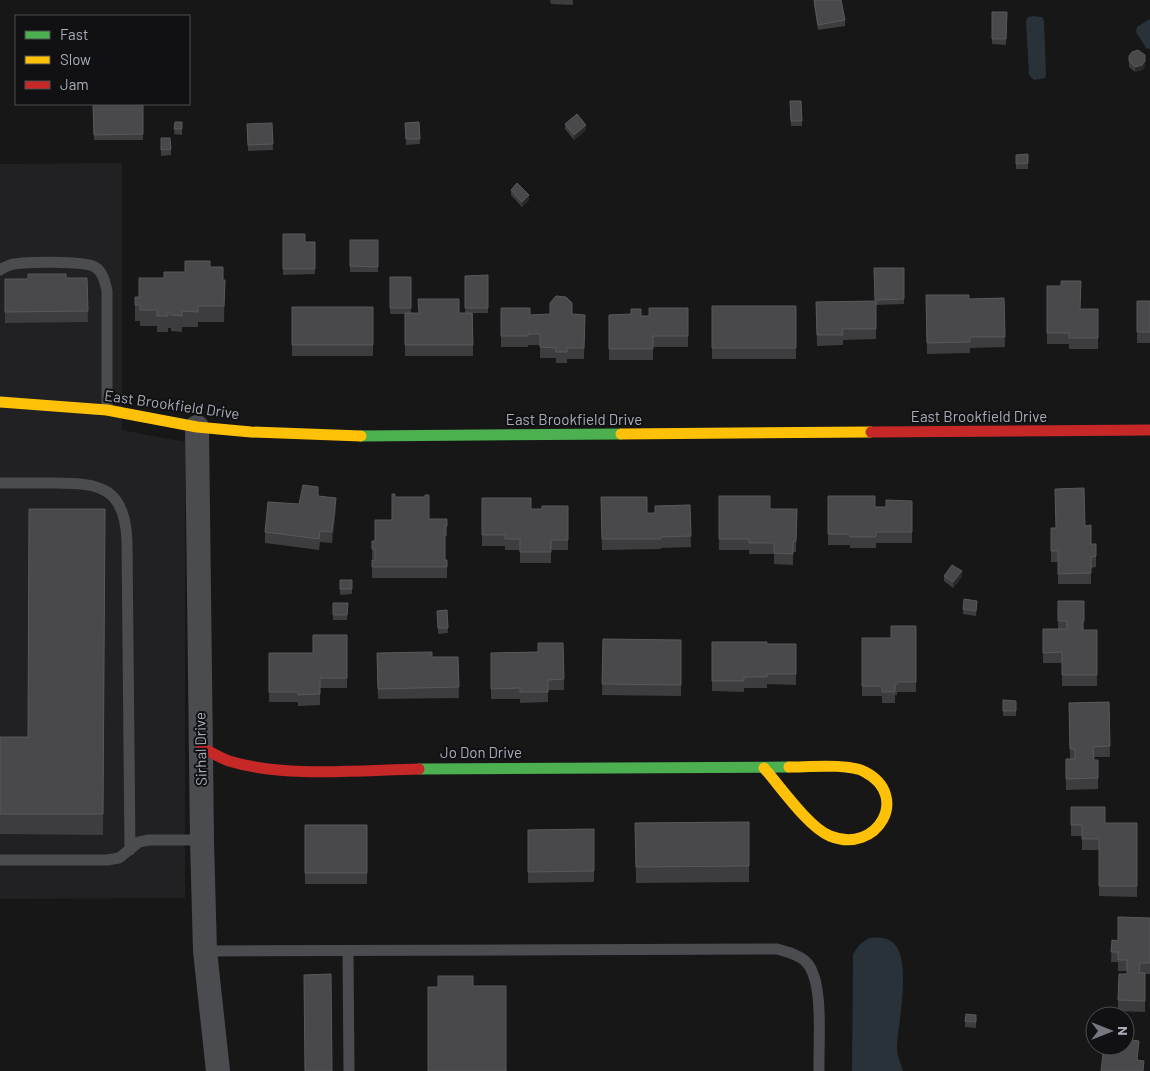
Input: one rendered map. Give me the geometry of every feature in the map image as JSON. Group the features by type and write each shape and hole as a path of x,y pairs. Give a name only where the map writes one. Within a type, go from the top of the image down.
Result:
{"street":[{"name":"East Brookfield Drive","path":"0,402 107,410 198,427 252,432 342,436 1150,430"},
{"name":"Sirhal Drive","path":"198,427 202,840 205,951 218,1071"},
{"name":"Jo Don Drive","path":"202,748 228,762 255,767 298,771 445,768 836,767 851,768 866,772 877,780 884,791 888,803 882,826 873,834 861,839 830,836 818,827 764,768"}],"lane":[{"path":"0,270 10,265 24,263 84,264 96,267 104,277 107,291 107,410"},
{"path":"0,483 79,483 96,486 110,494 122,510 126,525 127,541 130,850"},
{"path":"0,860 107,860 119,858 139,842 149,840 202,840"},
{"path":"205,951 777,949 795,954 807,962 815,975 818,992 819,1071"},
{"path":"348,951 349,1071"}],"shaded area":[{"path":"1028,17 1042,17 1044,21 1046,74 1045,78 1034,80 1029,75 1026,21"},
{"path":"1150,19 1150,49 1146,48 1136,32 1137,27"},
{"path":"122,163 122,430 185,442 185,898 0,899 0,164"},
{"path":"869,938 889,940 897,947 901,959 903,990 897,1048 903,1071 852,1071 853,954 860,944"}],"building":[{"path":"814,0 841,0 845,20 818,25"},
{"path":"992,12 1007,12 1006,39 992,39"},
{"path":"1138,50 1145,55 1145,61 1142,65 1135,67 1129,61 1129,56 1132,52"},
{"path":"790,101 801,101 802,121 791,121"},
{"path":"93,105 143,105 143,134 94,135"},
{"path":"577,114 586,125 574,135 565,124"},
{"path":"175,122 182,122 182,129 174,129"},
{"path":"419,122 420,139 406,139 405,123"},
{"path":"272,123 273,144 248,145 247,124"},
{"path":"161,138 170,138 171,149 161,150"},
{"path":"1028,154 1028,163 1016,164 1016,155"},
{"path":"517,183 529,195 522,202 511,190"},
{"path":"283,234 305,234 305,242 315,242 315,269 283,269"},
{"path":"350,240 378,240 378,267 350,266"},
{"path":"185,261 210,261 210,267 223,267 223,280 225,280 224,306 198,306 198,312 182,311 182,316 171,315 168,312 168,316 157,316 157,310 140,310 140,305 135,305 135,297 139,297 139,278 164,278 164,272 185,272"},
{"path":"874,268 904,268 904,299 875,300"},
{"path":"28,274 66,274 66,278 87,278 88,311 5,312 5,279 28,279"},
{"path":"488,275 488,308 465,308 465,276"},
{"path":"390,277 411,277 411,308 390,308"},
{"path":"1061,281 1081,281 1080,309 1098,309 1098,338 1069,338 1069,333 1047,333 1047,286 1061,286"},
{"path":"926,295 969,295 969,299 1004,298 1005,337 970,337 970,342 927,343"},
{"path":"556,296 566,297 572,303 572,314 585,315 584,348 567,348 567,352 556,352 556,348 540,347 540,334 501,336 501,308 530,308 530,315 550,314 550,303"},
{"path":"418,299 459,299 459,313 472,313 473,345 405,345 405,313 419,313"},
{"path":"876,301 876,329 842,329 843,335 817,335 816,302"},
{"path":"1137,301 1150,301 1150,332 1137,332"},
{"path":"712,306 796,306 796,348 712,348"},
{"path":"292,307 373,307 373,345 292,345"},
{"path":"649,308 688,308 688,336 653,336 653,349 609,349 609,315 631,314 631,309 641,309 641,316 649,316"},
{"path":"303,485 318,487 318,496 336,498 332,532 320,531 319,539 265,532 268,502 299,504"},
{"path":"1084,488 1085,526 1091,525 1091,544 1096,544 1096,556 1091,557 1091,573 1058,574 1058,551 1051,551 1051,528 1056,528 1055,489"},
{"path":"392,494 395,494 395,497 425,497 425,495 429,495 429,519 447,519 447,526 445,526 445,560 447,560 447,567 372,567 372,560 375,560 375,549 372,549 372,541 375,541 375,520 392,520"},
{"path":"719,496 770,496 770,509 797,509 796,541 793,541 793,554 774,553 774,543 749,543 749,539 719,539"},
{"path":"828,496 875,496 875,507 886,507 886,500 912,501 912,532 876,532 876,537 850,537 850,534 828,534"},
{"path":"601,497 647,497 647,513 655,513 655,506 690,505 691,536 661,537 661,539 602,539"},
{"path":"482,498 531,498 531,509 542,509 542,506 568,506 568,540 551,540 551,552 520,552 520,539 505,539 505,535 482,535"},
{"path":"29,509 105,509 103,814 0,814 0,737 28,737"},
{"path":"952,565 962,571 953,582 944,576"},
{"path":"340,580 352,580 352,589 340,589"},
{"path":"964,599 977,601 976,611 963,609"},
{"path":"1058,601 1084,601 1082,630 1097,630 1097,675 1062,675 1062,652 1043,653 1043,629 1067,629 1067,621 1058,621"},
{"path":"333,603 348,603 347,615 333,615"},
{"path":"447,610 448,628 438,628 437,611"},
{"path":"891,626 916,626 916,682 897,682 895,684 895,692 882,692 882,686 862,686 862,638 891,638"},
{"path":"313,635 347,635 347,678 320,678 320,694 298,695 298,692 269,692 269,653 313,653"},
{"path":"603,639 681,640 681,685 602,684"},
{"path":"712,642 796,644 796,674 767,674 767,677 744,677 744,681 712,681"},
{"path":"538,643 563,643 564,679 548,680 548,692 520,692 520,688 491,689 491,653 538,652"},
{"path":"432,652 432,657 458,657 459,687 378,689 377,653"},
{"path":"1003,700 1016,701 1016,711 1003,711"},
{"path":"1109,702 1110,746 1093,747 1094,760 1098,760 1098,778 1066,779 1066,759 1075,759 1075,749 1070,749 1069,703"},
{"path":"1071,807 1105,807 1105,823 1137,823 1137,886 1099,886 1099,839 1082,839 1082,825 1071,825"},
{"path":"749,822 749,866 636,867 635,823"},
{"path":"305,825 367,825 367,873 305,873"},
{"path":"594,829 594,871 528,872 528,830"},
{"path":"1118,917 1150,918 1150,963 1140,963 1139,973 1145,973 1145,1001 1118,1000 1119,974 1127,974 1127,960 1118,960 1118,952 1111,952 1112,940 1118,941"},
{"path":"331,974 332,1071 305,1071 304,975"},
{"path":"438,976 473,976 473,986 506,986 506,1071 428,1071 428,987 438,987"},
{"path":"966,1014 976,1015 976,1022 965,1021"},
{"path":"1135,1040 1139,1041 1137,1060 1144,1061 1143,1071 1101,1071 1103,1056 1135,1056"}],"traffic: fast":[{"path":"361,436 621,434"},
{"path":"419,769 789,767"}],"traffic: slow":[{"path":"0,402 107,410 197,427 251,432 361,436"},
{"path":"621,434 871,432"},
{"path":"764,768 804,816 822,832 830,836 847,840 862,837 874,830 882,820 887,808 886,795 879,782 865,772 839,766 789,767"}],"traffic: jam":[{"path":"871,432 1150,430"},
{"path":"202,748 229,761 274,770 323,772 419,769"}]}
